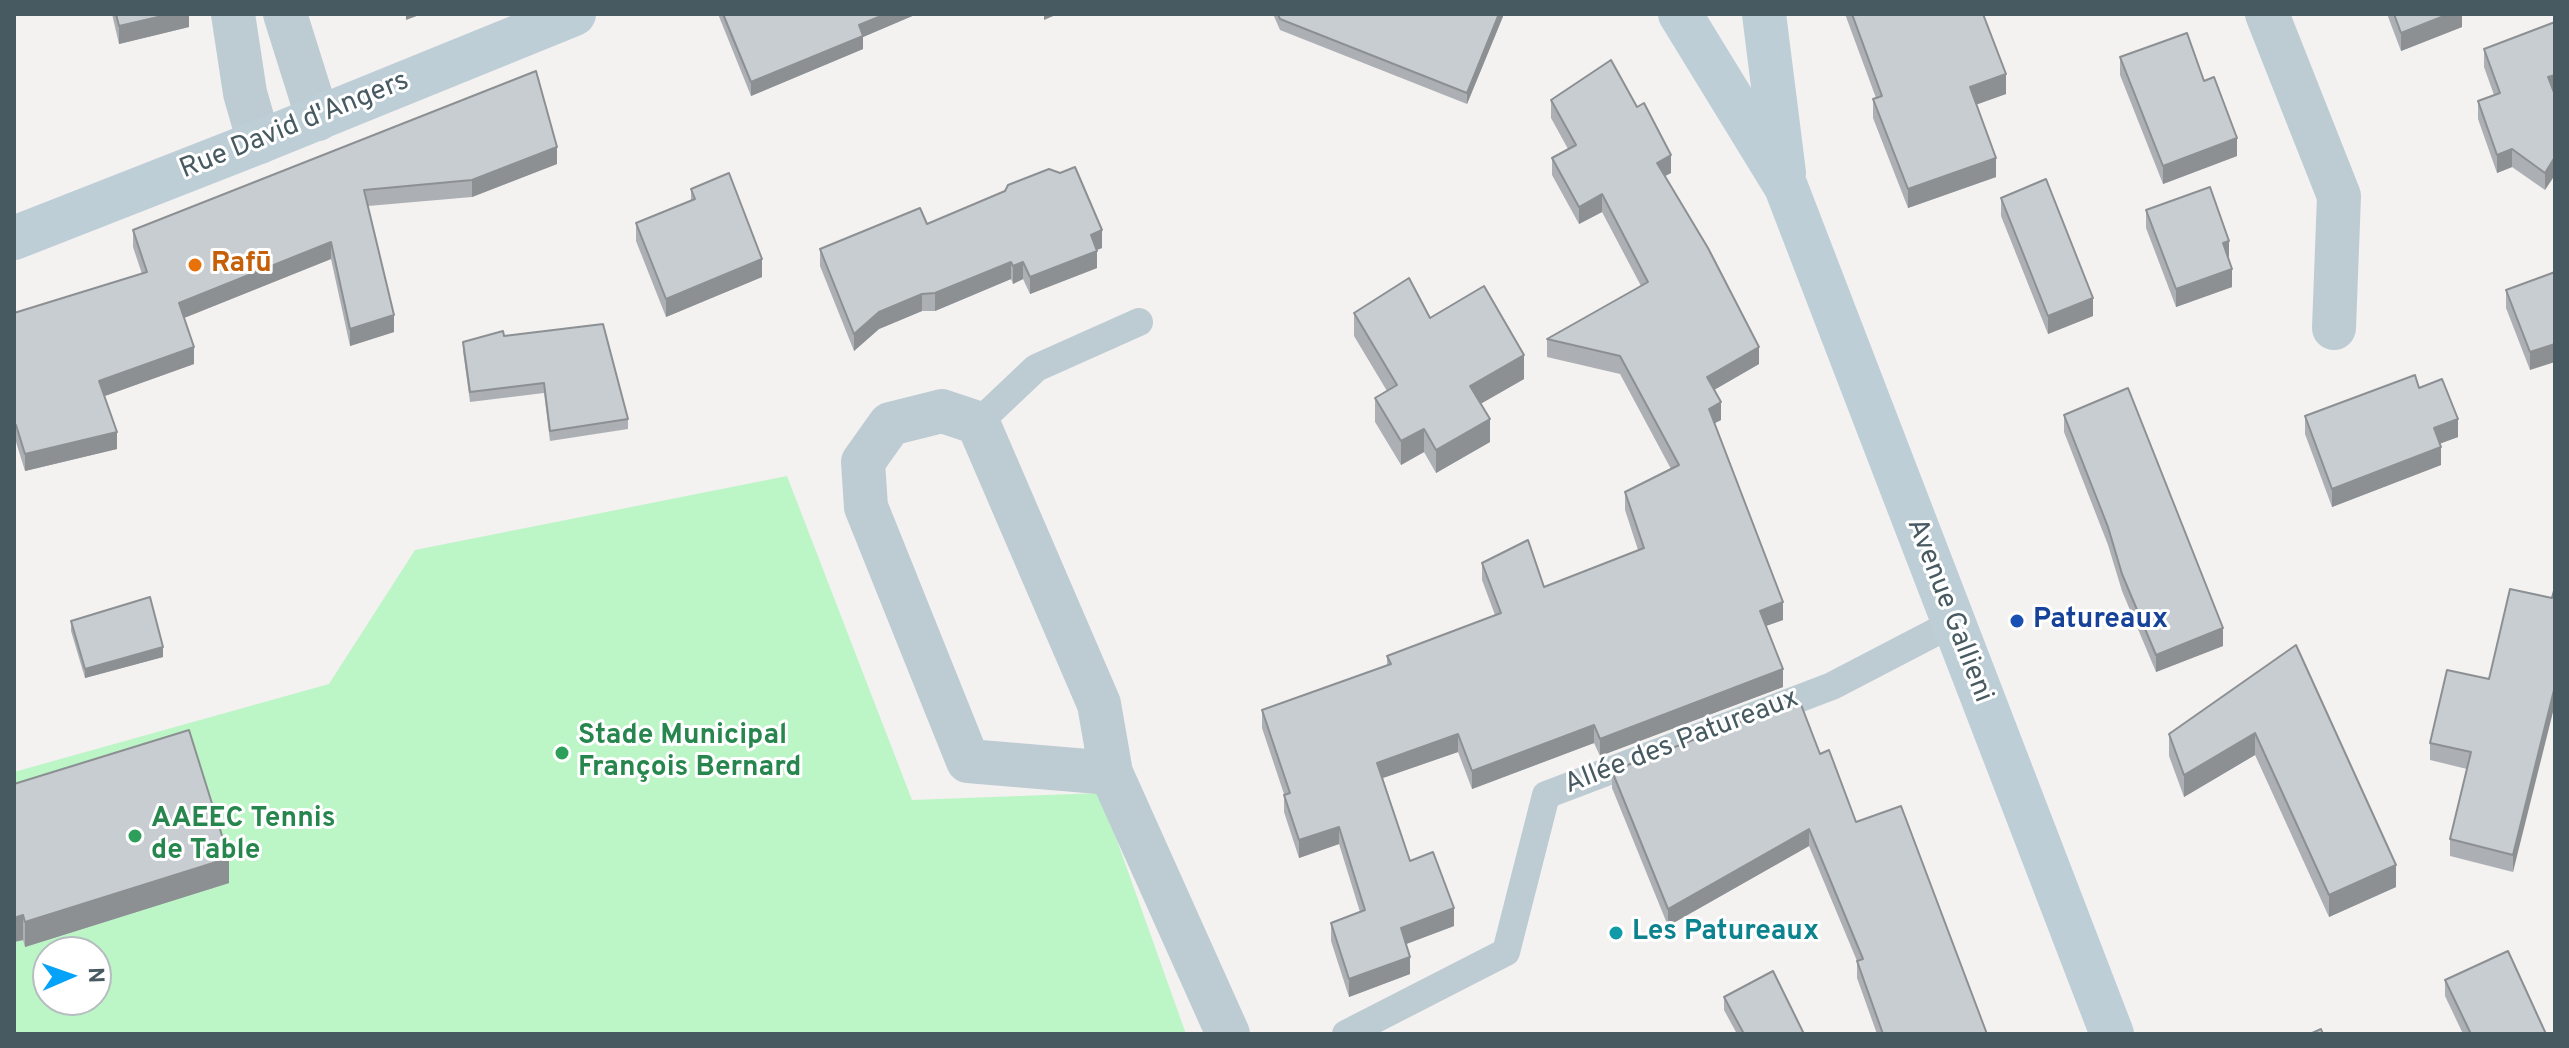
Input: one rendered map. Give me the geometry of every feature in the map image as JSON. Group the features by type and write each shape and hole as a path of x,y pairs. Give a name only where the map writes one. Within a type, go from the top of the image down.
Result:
{"main road":[{"name":"Rue David d'Angers","path":"14,238 318,119 574,14"},
{"name":"Avenue Gallieni","path":"1680,14 1786,187 2112,1034"},
{"name":"Avenue Gallieni","path":"1764,14 1786,187"}],"street":[{"path":"233,14 245,93 259,142"},
{"path":"285,14 318,119"},
{"path":"2267,14 2339,196 2334,328"},
{"path":"1111,773 968,761 866,507 863,462 890,424 942,411 978,423 1099,704 1111,773 1228,1034"}],"lane":[{"path":"978,423 1036,368 1139,322"},
{"name":"Allée des Patureaux","path":"1346,1034 1506,952 1546,795 1832,686 1953,623"}],"green space":[{"name":"Stade Municipal François Bernard","path":"787,476 912,800 1100,793 1186,1034 14,1034 14,772 329,684 415,550"}],"building":[{"path":"116,14 171,14 119,26"},
{"path":"723,14 886,14 859,25 863,36 751,82"},
{"path":"1278,14 1499,14 1467,93 1280,19"},
{"path":"1852,14 1983,14 2006,74 1970,87 1996,158 1908,189 1873,99 1882,96"},
{"path":"2394,14 2449,14 2401,33"},
{"path":"2555,22 2555,75 2548,77 2555,95 2555,157 2545,173 2512,149 2497,155 2478,101 2500,93 2484,49"},
{"path":"2187,33 2204,81 2214,77 2237,138 2163,166 2120,57"},
{"path":"1611,60 1637,107 1644,103 1671,155 1657,163 1708,248 1759,347 1707,377 1721,402 1709,409 1783,602 1760,611 1783,669 1600,739 1594,725 1472,771 1458,734 1377,763 1410,861 1433,852 1454,908 1401,928 1410,957 1349,979 1331,923 1365,910 1339,827 1299,840 1284,795 1290,793 1262,710 1391,664 1387,656 1501,613 1482,563 1528,540 1544,587 1644,548 1625,492 1679,465 1620,356 1547,339 1648,282 1602,194 1579,207 1552,158 1576,145 1551,100"},
{"path":"536,71 557,147 472,180 364,190 394,315 350,329 331,242 179,303 194,347 99,381 117,432 25,454 14,425 14,313 147,272 133,230"},
{"path":"1075,167 1102,230 1091,235 1097,251 1030,277 1023,262 1013,266 1011,262 879,312 854,334 820,249 920,208 927,224 1049,169 1060,173"},
{"path":"729,173 762,259 666,299 636,223 695,199 691,189"},
{"path":"2046,179 2093,298 2048,316 2001,198"},
{"path":"2210,187 2229,241 2223,243 2232,269 2176,289 2146,210"},
{"path":"2555,272 2555,344 2530,352 2506,290"},
{"path":"1409,278 1430,318 1484,286 1524,355 1470,386 1490,419 1436,450 1424,429 1401,441 1375,398 1397,385 1354,313"},
{"path":"603,324 628,419 550,431 544,383 470,392 463,342 503,331 504,336"},
{"path":"2415,375 2419,388 2442,379 2458,419 2434,428 2441,447 2332,489 2305,416"},
{"path":"2128,388 2223,628 2156,655 2122,574 2108,527 2064,415"},
{"path":"2555,587 2555,686 2513,855 2450,839 2471,752 2430,743 2447,670 2489,679 2510,589 2552,598"},
{"path":"150,597 163,647 85,669 71,621"},
{"path":"2296,645 2396,865 2329,895 2255,733 2184,775 2169,734"},
{"path":"1795,701 1800,702 1820,754 1829,750 1856,822 1901,806 1987,1034 1883,1034 1857,961 1863,959 1809,829 1668,909 1612,771"},
{"path":"189,730 229,858 25,922 23,915 14,918 14,784"},
{"path":"2508,951 2546,1034 2471,1034 2445,980"},
{"path":"1773,971 1804,1034 1744,1034 1724,997"}],"place":[{"name":"Rafū","path":"195,265"},
{"name":"Patureaux","path":"2017,621"},
{"name":"Stade Municipal François Bernard","path":"562,753"},
{"name":"AAEEC Tennis de Table","path":"135,836"},
{"name":"Les Patureaux","path":"1616,933"}]}
